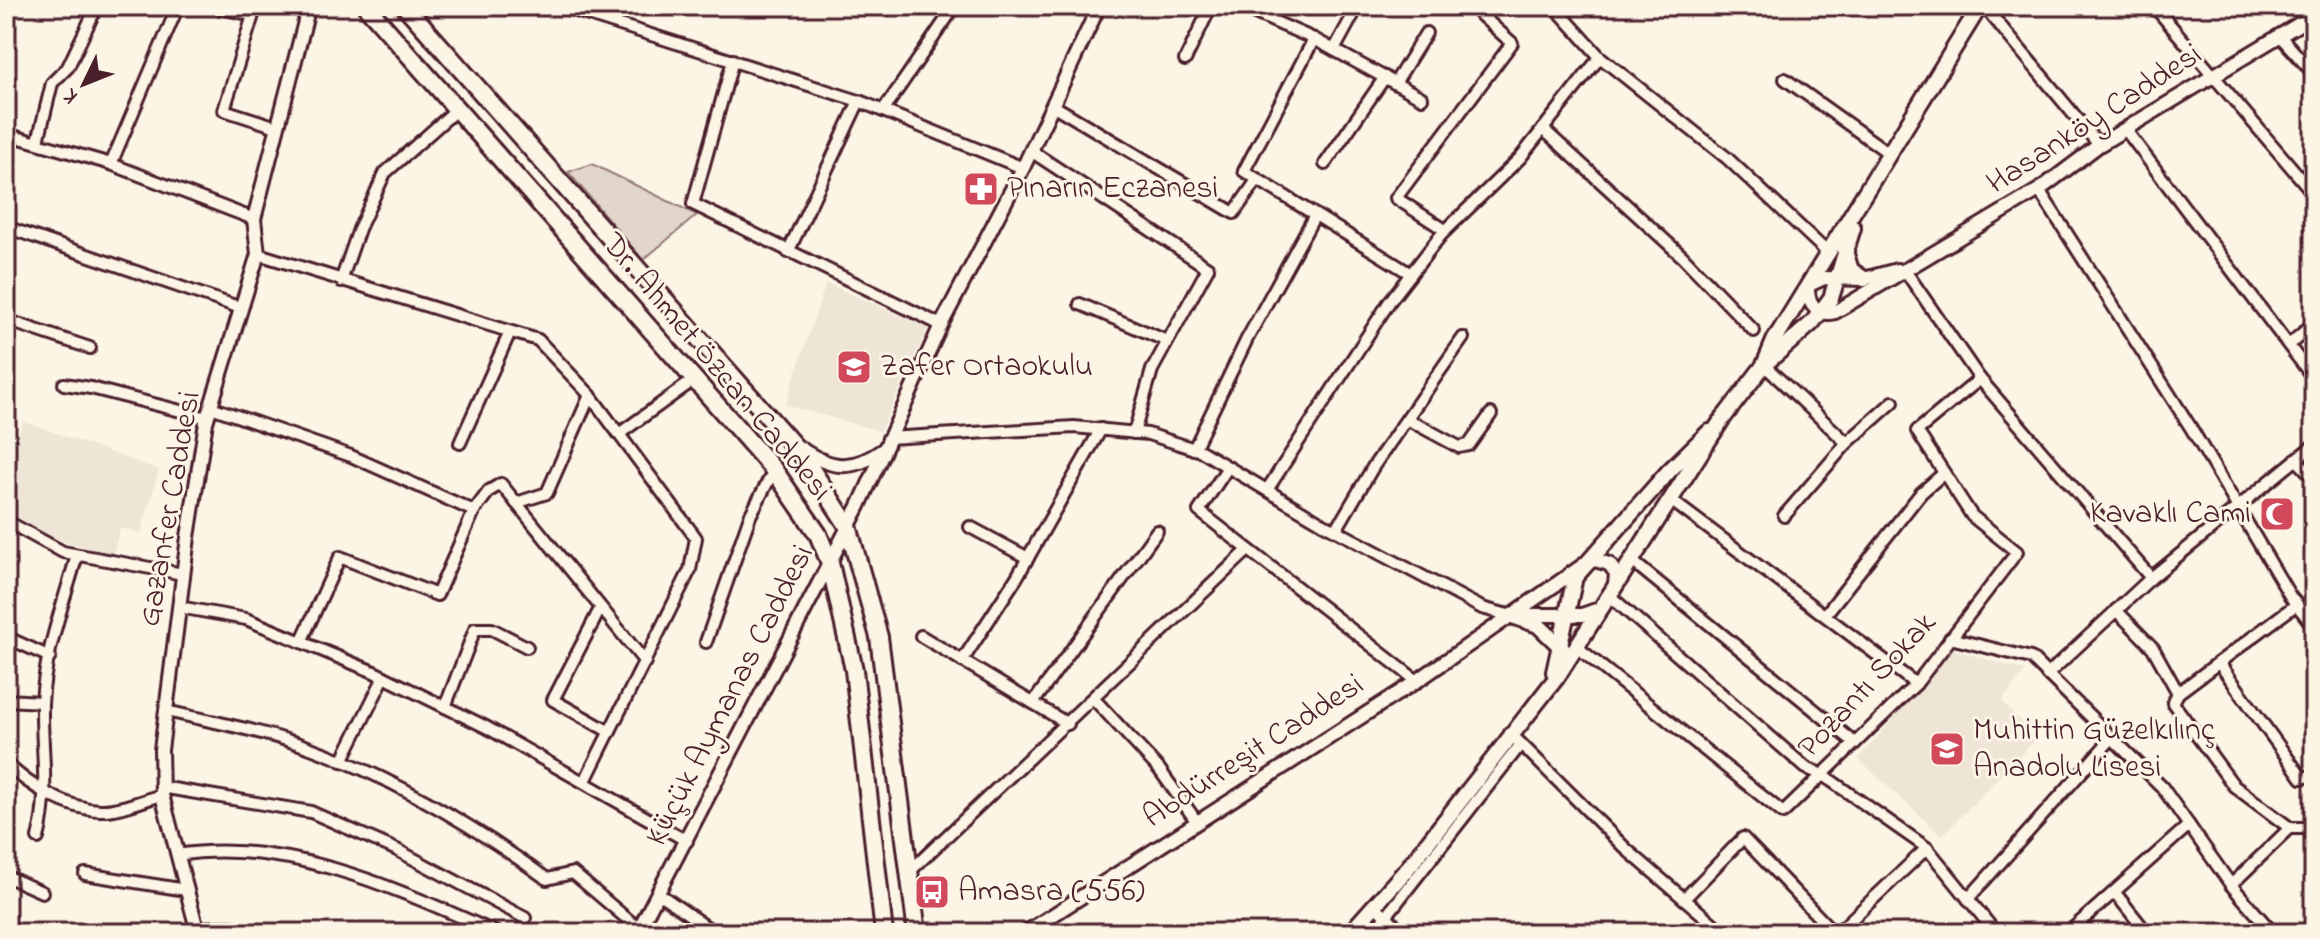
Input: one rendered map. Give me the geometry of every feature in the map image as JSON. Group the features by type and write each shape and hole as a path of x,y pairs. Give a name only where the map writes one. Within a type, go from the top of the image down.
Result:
{"main road":[{"name":"Dr. Ahmet Özcan Caddesi","path":"366,6 774,470 818,534 830,563 854,670 884,933"},
{"name":"Abdürreşit Caddesi","path":"1764,365 1775,339 1982,6"},
{"name":"Dr. Ahmet Özcan Caddesi","path":"410,8 791,442 848,526 879,637 917,933"},
{"name":"Abdürreşit Caddesi","path":"1569,648 1608,598 1721,421 1764,365 1828,312 1858,208"},
{"path":"1845,251 1851,270 1864,279"},
{"name":"Abdürreşit Caddesi","path":"1585,564 1669,471 1721,421"},
{"path":"1350,933 1381,911 1516,739 1569,648 1566,615 1572,583 1585,564"},
{"path":"1512,616 1538,625 1569,648"}],"street":[{"path":"38,141 52,83 68,67 97,6"},
{"path":"111,164 178,6"},
{"path":"211,6 253,15 224,110 277,127"},
{"name":"Gazanfer Caddesi","path":"197,930 162,791 166,711 183,574 209,412 258,254 254,219 309,6"},
{"path":"560,6 859,101 1023,168"},
{"path":"883,111 955,6"},
{"name":"Küçük Aymanas Caddesi","path":"638,931 830,563 941,325 1054,106 1099,6"},
{"path":"1185,60 1211,6"},
{"path":"1239,6 1261,10 1422,98"},
{"path":"1334,50 1358,6"},
{"path":"1445,230 1396,198 1512,43 1471,6"},
{"path":"1554,6 1600,57 1727,158 1829,254"},
{"path":"1982,6 2099,145"},
{"path":"2154,6 2314,194"},
{"path":"2298,6 2312,16"},
{"name":"Hasanköy Caddesi","path":"1828,312 2039,190 2099,145 2312,16"},
{"path":"1325,164 1426,33"},
{"path":"2279,35 2314,74"},
{"path":"1314,39 1244,171 1411,274"},
{"path":"1267,490 1411,274 1445,230 1520,158 1600,57"},
{"path":"733,60 693,204 941,325"},
{"path":"1785,79 1890,154"},
{"path":"788,252 859,101"},
{"path":"1054,106 1234,213 1257,180"},
{"path":"341,281 376,188 385,173 457,109"},
{"path":"1543,129 1683,257 1754,331"},
{"path":"2125,129 2314,379"},
{"path":"6,134 111,164 254,219"},
{"path":"1031,151 1208,268 1152,370 1134,433"},
{"path":"2039,190 2314,627"},
{"path":"1194,449 1247,339 1315,215"},
{"path":"6,227 241,308"},
{"path":"258,254 538,340 590,395 696,538 690,570 585,781"},
{"path":"1904,269 1980,379 2151,578"},
{"name":"Hasanköy Caddesi","path":"1810,287 1824,278 1864,279 1904,269"},
{"path":"1810,287 1810,302 1828,312"},
{"path":"1080,304 1167,341"},
{"path":"6,320 90,348"},
{"path":"2289,345 2314,323"},
{"path":"460,443 510,332"},
{"path":"1336,530 1463,338"},
{"path":"1764,365 1847,443"},
{"path":"619,434 695,379"},
{"path":"1825,615 1921,493 1944,473 1917,431 1980,379"},
{"path":"64,384 209,412 351,456 474,511"},
{"path":"516,503 547,493 590,395"},
{"path":"1784,516 1847,443 1893,402"},
{"path":"1407,419 1459,447 1469,445 1491,414"},
{"path":"791,442 818,460 838,468 856,465 886,444 1074,427 1134,433 1194,449 1482,608 1512,616 1590,614 1608,598 1616,573 1609,564 1600,560 1585,564"},
{"path":"962,661 1028,558 1101,429"},
{"path":"2047,675 2151,578 2314,445"},
{"path":"2296,459 2314,478"},
{"path":"1228,467 1199,511 1417,681"},
{"path":"706,642 750,516 774,470"},
{"name":"Pozantı Sokak","path":"1569,648 1783,813 1916,684 2017,552 1972,516 1944,473"},
{"path":"301,642 340,557 437,595 474,511 489,491 501,484 645,662"},
{"path":"1672,501 1916,684"},
{"path":"6,521 63,552 183,574"},
{"path":"970,527 1028,558"},
{"path":"1033,703 1157,531"},
{"path":"908,873 1248,550"},
{"path":"38,838 46,791 42,702 50,657 77,555"},
{"path":"1632,561 1855,743"},
{"name":"Abdürreşit Caddesi","path":"1025,933 1046,927 1197,822 1417,681 1585,564"},
{"path":"1608,598 1806,768 1823,775 1927,848 1996,933"},
{"path":"2297,604 2178,693 2173,703 2234,786 2290,828 2314,828"},
{"path":"179,607 246,619 384,677 585,781 687,841"},
{"path":"600,609 553,700 610,732"},
{"path":"2116,610 2153,648 2178,693"},
{"path":"445,707 475,629 492,629 527,647"},
{"path":"921,636 1068,724"},
{"path":"6,637 50,657"},
{"path":"1950,638 2031,658 2162,787 2231,885 2273,933"},
{"path":"2219,663 2302,778 2314,775"},
{"path":"342,761 384,677"},
{"path":"1094,699 1159,769 1197,822"},
{"path":"6,700 42,702"},
{"path":"166,711 306,746 379,776 486,835 547,879 573,873 638,931"},
{"path":"1968,899 2112,738"},
{"path":"1516,739 1626,849 1724,933"},
{"path":"6,763 62,801 101,811 162,791 311,812 397,850 525,918"},
{"path":"2068,933 2116,894 2189,825"},
{"path":"2231,885 2290,828"},
{"path":"1684,899 1743,838 1835,933 1927,848"},
{"path":"177,855 202,851 248,853 324,867 388,885 497,933"},
{"path":"85,874 186,890"},
{"path":"6,876 42,892"},
{"path":"658,893 715,933"},
{"path":"2116,894 2147,933"},
{"path":"1373,933 1381,911 1404,933"},
{"path":"197,930 273,933"}],"shaded area":[{"path":"592,164 697,215 643,260 568,172"},
{"name":"Zafer Ortaokulu","path":"826,283 928,328 880,431 785,405"},
{"path":"23,421 159,470 141,533 120,528 113,555 47,536 6,510 6,468"},
{"name":"Muhittin Güzelkılınç Anadolu Lisesi","path":"1953,649 2025,671 2002,701 2036,739 1942,836 1858,759"}],"place":[{"name":"Pınarın Eczanesi","path":"981,189"},
{"name":"Zafer Ortaokulu","path":"854,367"},
{"name":"Kavaklı Cami","path":"2277,514"},
{"name":"Muhittin Güzelkılınç Anadolu Lisesi","path":"1947,749"},
{"name":"Amasra (556)","path":"932,892"}]}
